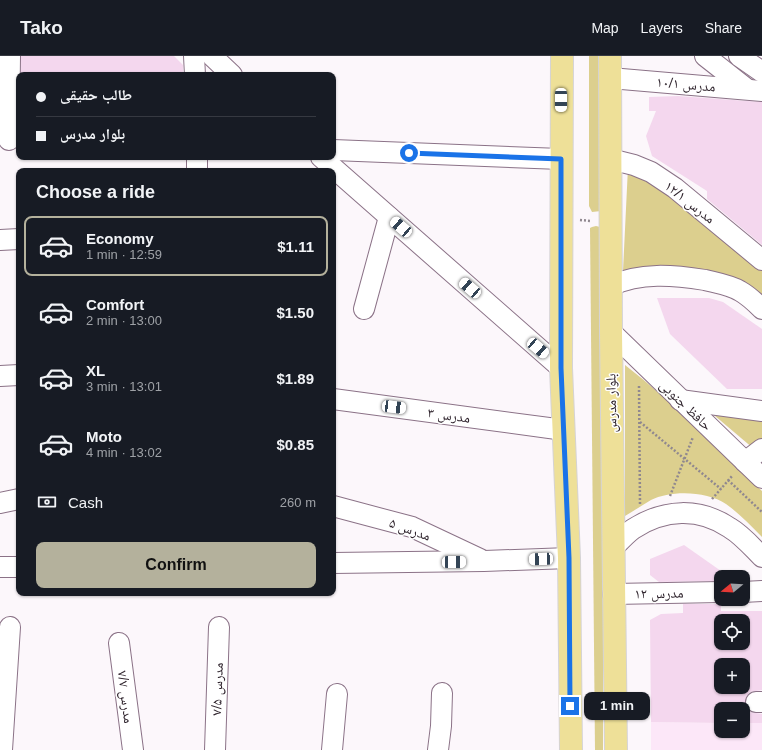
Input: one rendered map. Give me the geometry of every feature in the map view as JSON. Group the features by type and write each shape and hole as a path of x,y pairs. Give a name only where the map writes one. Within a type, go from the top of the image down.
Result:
{"main road":[{"path":"562,56 561,368 569,558 571,750"},
{"name":"بلوار مدرس","path":"610,56 610,286 616,750"}],"street":[{"path":"9,140 10,56"},
{"path":"194,56 195,72"},
{"path":"212,56 229,72"},
{"path":"705,56 754,90"},
{"path":"739,56 762,72"},
{"name":"مدرس ۱۰/۱","path":"610,78 754,90"},
{"path":"336,150 561,159"},
{"name":"مدرس ۱۲/۱","path":"610,159 634,165 651,172 675,188 762,260"},
{"path":"324,160 333,168"},
{"path":"336,170 561,368"},
{"path":"364,309 389,217"},
{"path":"0,240 16,239"},
{"path":"610,286 632,278 648,276 666,275 689,278 725,284 740,290 754,300 762,309"},
{"name":"حافظ جنوبی","path":"611,332 762,478"},
{"path":"0,376 16,375"},
{"name":"مدرس ۳","path":"336,399 564,430"},
{"path":"680,400 762,411"},
{"path":"745,462 762,449"},
{"path":"0,503 16,500"},
{"name":"مدرس ۵","path":"336,507 412,527 484,561"},
{"path":"613,548 632,529 666,514 685,512 706,516 731,528 762,557"},
{"path":"336,563 569,558"},
{"path":"0,567 16,567"},
{"path":"750,592 762,591"},
{"name":"مدرس ۱۲","path":"614,594 713,592"},
{"path":"2,750 10,627"},
{"name":"مدرس ۷/۵","path":"215,750 219,627"},
{"name":"مدرس ۷/۷","path":"119,643 133,750"},
{"path":"438,750 441,726 442,693"},
{"path":"332,750 337,694"}],"path":[{"path":"562,220 610,221"},
{"path":"639,384 640,508"},
{"path":"639,422 721,489"},
{"path":"671,494 694,434"},
{"path":"713,498 728,480 762,512"}],"shaded area":[{"path":"589,56 601,56 601,211 592,212 589,206"},
{"path":"628,167 642,172 762,269 762,302 643,269 623,271"},
{"path":"596,226 600,227 603,233 603,750 595,750 590,228"},
{"path":"625,365 678,410 762,491 762,537 740,515 726,504 709,496 699,494 679,493 659,497 651,500 625,516"},
{"path":"708,410 762,419 762,443 754,449"},
{"path":"651,722 714,723 714,738 750,738 750,723 762,723 762,750 651,750"}],"building":[{"path":"21,56 174,56 183,65 183,72 21,72"},
{"path":"678,96 762,102 762,245 707,199 707,191 652,156 646,136 656,111 649,111 649,97"},
{"path":"657,298 709,298 723,302 762,329 762,389 727,389 670,334"},
{"path":"684,545 720,570 714,570 714,581 659,582 650,575 650,559"},
{"path":"683,604 714,604 714,606 721,606 721,611 762,611 762,690 750,692 750,658 714,658 714,694 748,694 745,702 714,702 714,723 651,722 650,620 661,614 683,613"},
{"path":"750,712 762,714 762,723 750,723"}],"route":[{"path":"409,153 561,159 561,368 569,558 570,706"}]}
